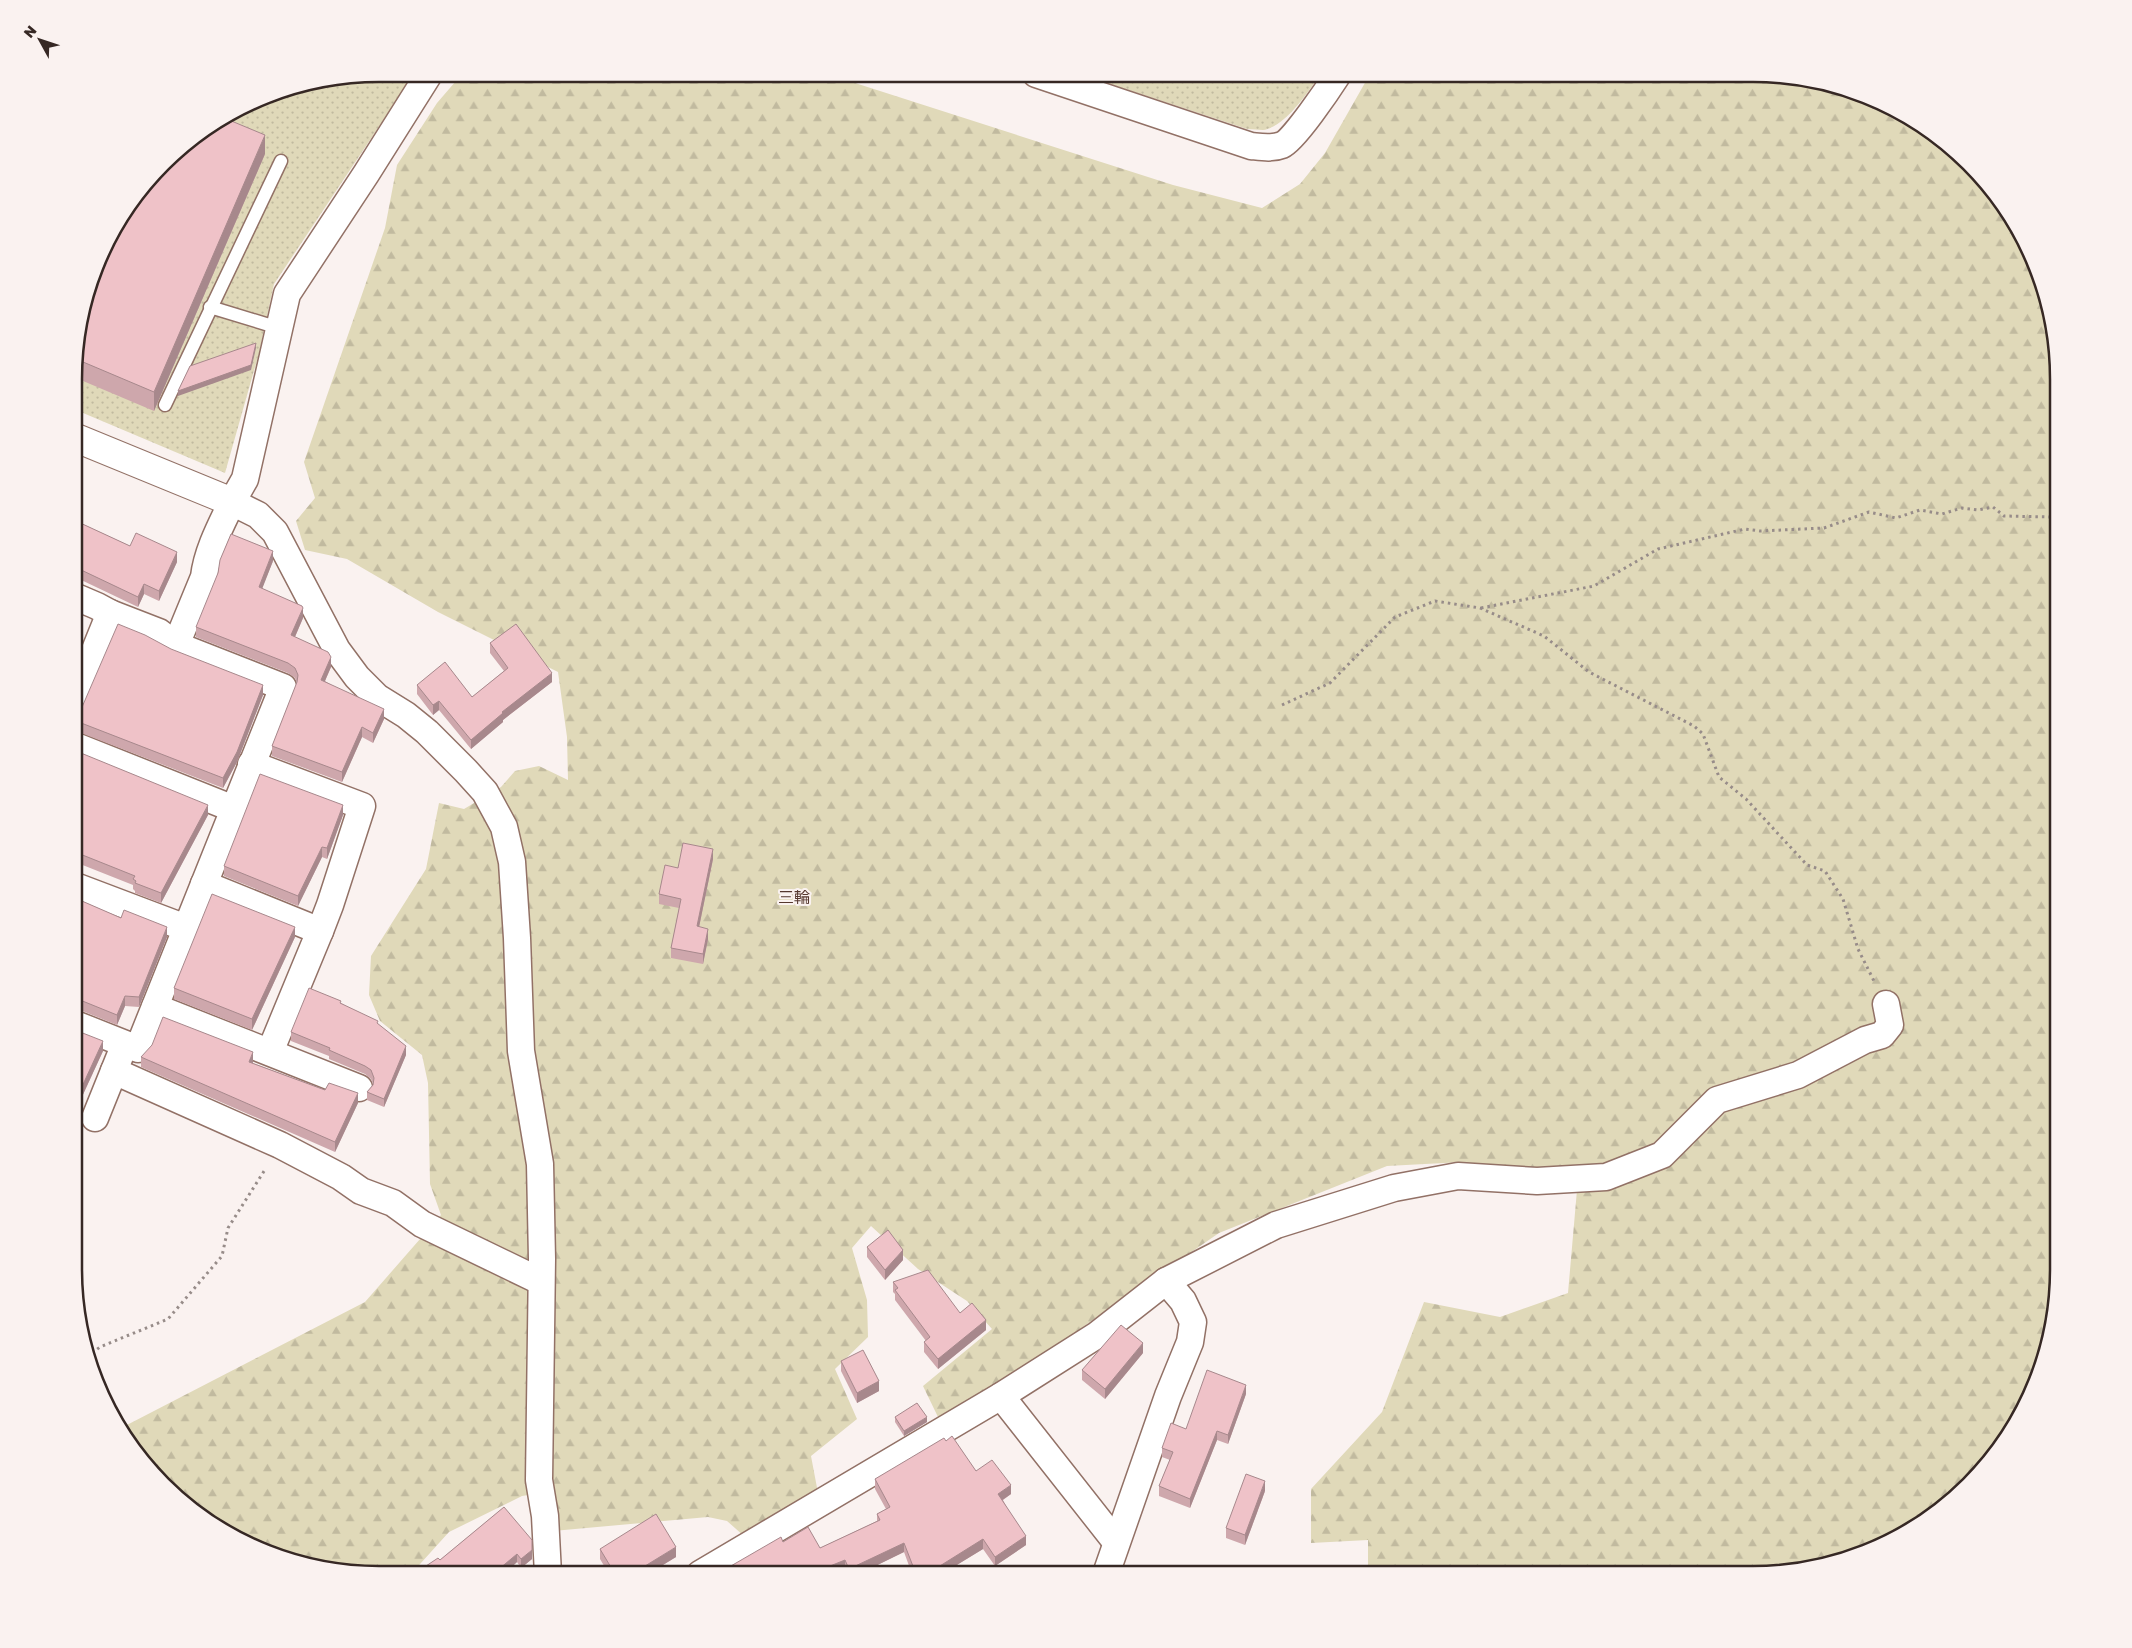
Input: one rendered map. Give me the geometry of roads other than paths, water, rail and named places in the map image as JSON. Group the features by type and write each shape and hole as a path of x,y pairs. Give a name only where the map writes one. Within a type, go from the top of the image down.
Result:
{"street":[{"path":"176,645 204,577 205,567 220,527 246,479 287,294 424,82"},
{"path":"1060,82 1251,146 1267,148 1283,145 1303,123 1332,82"},
{"path":"82,440 232,502 258,515 275,532 338,650 357,677 377,697 406,715 427,732 460,764 484,792 504,827 512,872 517,938 520,1050 540,1164 539,1480 545,1516 548,1566"},
{"path":"82,600 110,614 159,632 176,645 283,687 138,1049 82,1027"},
{"path":"82,682 110,614"},
{"path":"82,748 234,809"},
{"path":"252,764 362,806 330,905 270,1052"},
{"path":"204,884 320,931"},
{"path":"82,889 186,928"},
{"path":"714,1566 1001,1396 1097,1335 1166,1281 1276,1225 1403,1186 1458,1176 1537,1181 1606,1177 1662,1155 1717,1100 1798,1075 1866,1040 1882,1034 1890,1025 1886,1004"},
{"path":"155,1007 359,1088"},
{"path":"95,1118 125,1044"},
{"path":"114,1071 280,1145 361,1190 393,1203 422,1224 540,1281"},
{"path":"1108,1566 1168,1396 1190,1342 1196,1289 1213,1257"},
{"path":"1166,1281 1183,1301 1193,1322"},
{"path":"1001,1396 1116,1542"}],"lane":[{"path":"166,405 210,307 281,161"},
{"path":"210,307 279,328"}],"district":[{"name":"三輪","path":"794,897"}]}
